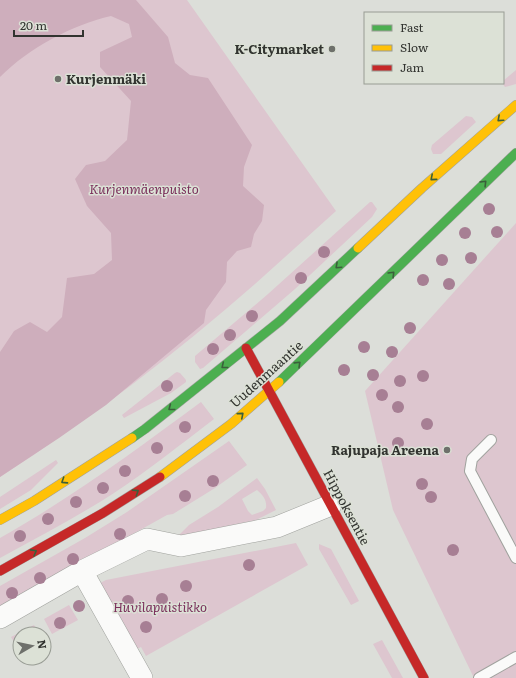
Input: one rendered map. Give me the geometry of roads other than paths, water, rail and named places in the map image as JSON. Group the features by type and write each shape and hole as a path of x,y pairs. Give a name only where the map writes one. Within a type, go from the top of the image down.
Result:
{"main road":[{"path":"0,520 34,501 145,429 280,321 422,188 516,105"},
{"name":"Uudenmaantie","path":"0,571 103,513 169,471 231,424 270,391 516,153"},
{"name":"Hippoksentie","path":"246,348 424,678"}],"street":[{"path":"0,618 82,571 147,539 181,546 278,527 332,505"},
{"path":"82,571 142,678"}],"lane":[{"path":"491,440 472,459 470,472 516,558"},
{"path":"479,678 516,657"}],"place":[{"name":"K-Citymarket","path":"332,49"},
{"name":"Kurjenmäki","path":"58,79"},
{"name":"Rajupaja Areena","path":"447,450"}],"park label":[{"name":"Kurjenmäenpuisto","path":"144,189"},
{"name":"Huvilapuistikko","path":"160,607"}]}
